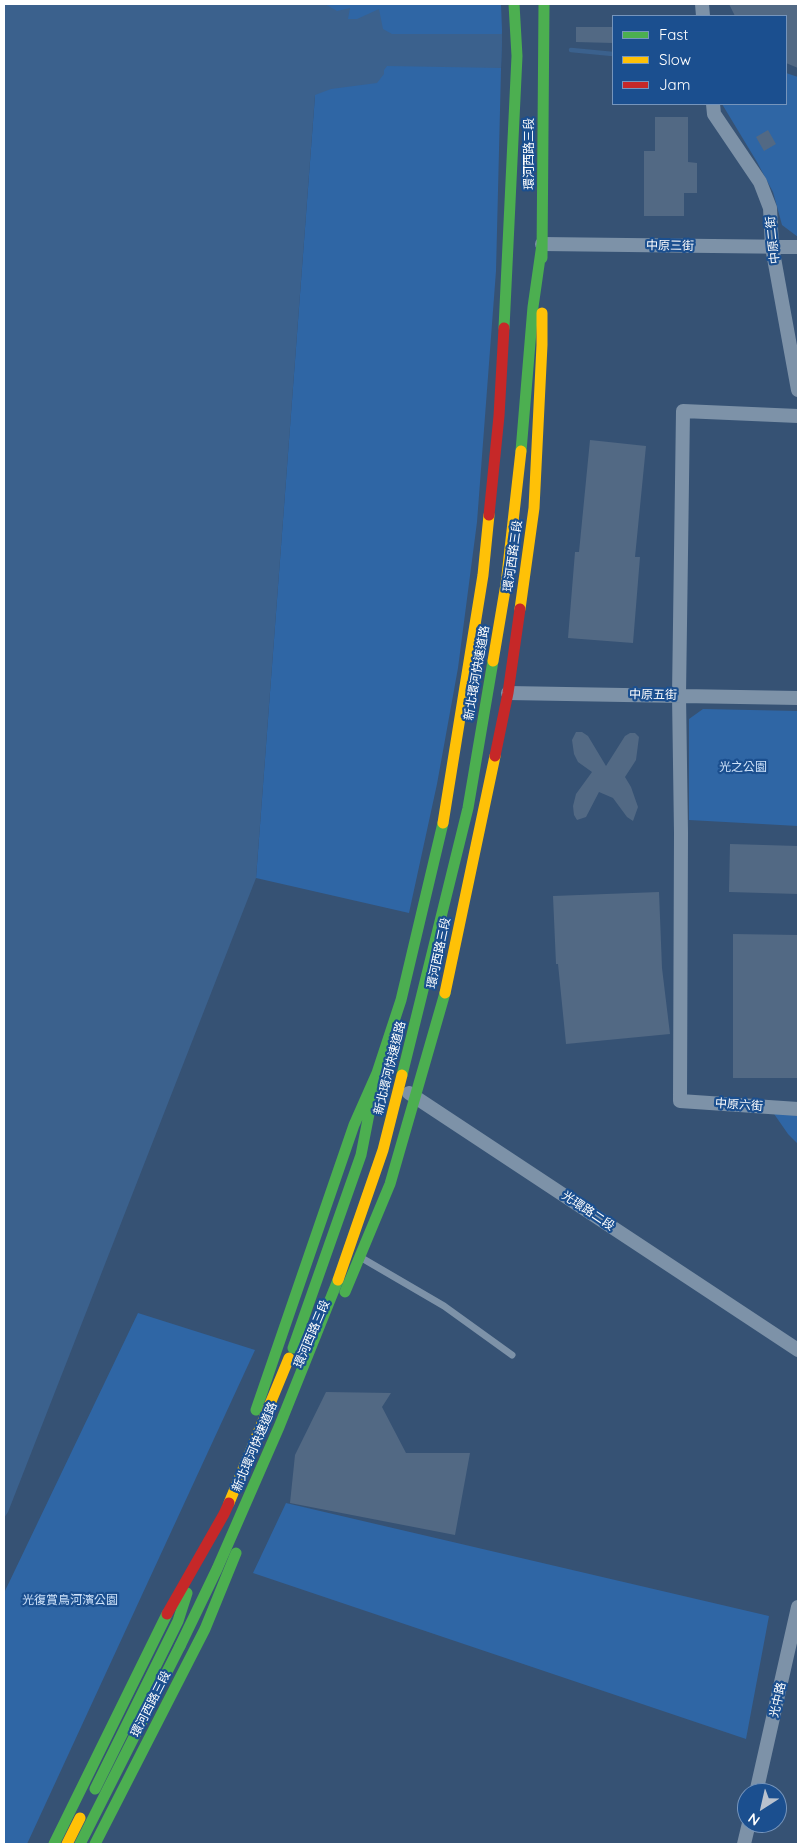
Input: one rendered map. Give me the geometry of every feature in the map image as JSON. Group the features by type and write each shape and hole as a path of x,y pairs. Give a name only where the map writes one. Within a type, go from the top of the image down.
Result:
{"main road":[{"name":"環河西路三段","path":"67,1844 178,1622 213,1520 251,1424 354,1125 377,1073 401,1000 446,809 483,574 500,416 509,255 517,56 514,4"},
{"name":"環河西路三段","path":"95,1844 205,1629 390,1184 447,986 508,693 534,508 542,345 544,4"},
{"name":"新北環河快速道路","path":"80,1844 217,1569 335,1289 383,1150 468,808 506,584 521,451 533,307 542,244"},
{"name":"新北環河快速道路","path":"54,1844 167,1614 224,1514 294,1348 361,1155 377,1073"}],"street":[{"name":"中原二街","path":"713,105 714,114 760,182 770,208 772,247 798,390"},
{"name":"中原三街","path":"542,244 798,247"},
{"path":"679,695 683,411 798,416"},
{"name":"中原五街","path":"508,693 798,698"},
{"name":"中原六街","path":"679,695 681,833 680,1101 798,1109"},
{"name":"光環路二段","path":"377,1073 798,1350"},
{"name":"光中路","path":"758,1783 798,1609"}],"lane":[{"path":"360,1257 444,1306 512,1355"}],"green space":[{"path":"316,4 501,4 496,271 477,522 458,668 437,784 409,913 256,878 320,29"},
{"path":"787,73 798,77 798,237 782,225 773,192 723,105 787,105"},
{"name":"光之公園","path":"703,709 798,711 798,826 689,820 689,719"},
{"path":"772,1111 798,1116 798,1144 788,1134"},
{"name":"光復賞鳥河濱公園","path":"138,1313 255,1350 27,1844 4,1844 4,1593"},
{"path":"286,1503 769,1616 746,1739 253,1573"}],"shaded area":[{"path":"4,4 325,4 337,11 350,8 348,19 357,19 379,9 383,29 392,34 502,34 501,68 387,66 377,83 331,89 315,95 256,878 8,1512 4,1518"}],"building":[{"path":"729,4 798,4 798,68 787,63 787,15 734,15"},
{"path":"576,27 612,27 612,43 576,42"},
{"path":"655,117 688,117 688,162 697,163 697,193 684,193 684,216 644,216 644,151 655,151"},
{"path":"768,130 776,144 764,151 756,137"},
{"path":"590,440 646,446 635,557 640,557 633,643 568,638 575,552 579,552"},
{"path":"576,732 582,732 588,736 606,766 625,736 635,733 639,737 636,760 625,777 631,787 638,807 633,821 627,817 613,798 599,792 586,817 577,820 574,815 573,806 576,794 592,772 578,762 574,754 572,740"},
{"path":"730,844 798,846 798,894 729,892"},
{"path":"659,892 662,968 670,1034 566,1044 558,964 556,964 553,896"},
{"path":"733,934 798,935 798,1078 733,1078"},
{"path":"326,1392 391,1393 382,1407 406,1453 470,1453 455,1535 290,1503 295,1455"}],"waterway":[{"path":"571,50 612,54"}],"traffic: fast":[{"path":"504,328 517,56 514,4"},
{"path":"542,258 544,4"},
{"path":"521,451 533,307 542,244"},
{"path":"402,1075 468,808 493,661"},
{"path":"256,1410 354,1125 377,1073 401,1000 443,823"},
{"path":"345,1292 390,1184 445,993"},
{"path":"293,1348 361,1155 377,1073"},
{"path":"180,1646 217,1569 279,1427 338,1280"},
{"path":"95,1844 205,1629 236,1553"},
{"path":"95,1789 178,1621 187,1593"},
{"path":"54,1844 167,1614"},
{"path":"80,1844 180,1646"}],"traffic: slow":[{"path":"520,609 534,508 542,313"},
{"path":"493,661 506,584 521,451"},
{"path":"443,823 483,575 489,515"},
{"path":"445,993 495,756"},
{"path":"338,1280 383,1150 402,1075"},
{"path":"229,1503 289,1358"},
{"path":"67,1844 80,1818"}],"traffic: jam":[{"path":"489,515 499,416 504,328"},
{"path":"495,756 508,693 520,609"},
{"path":"167,1614 229,1503"}]}
